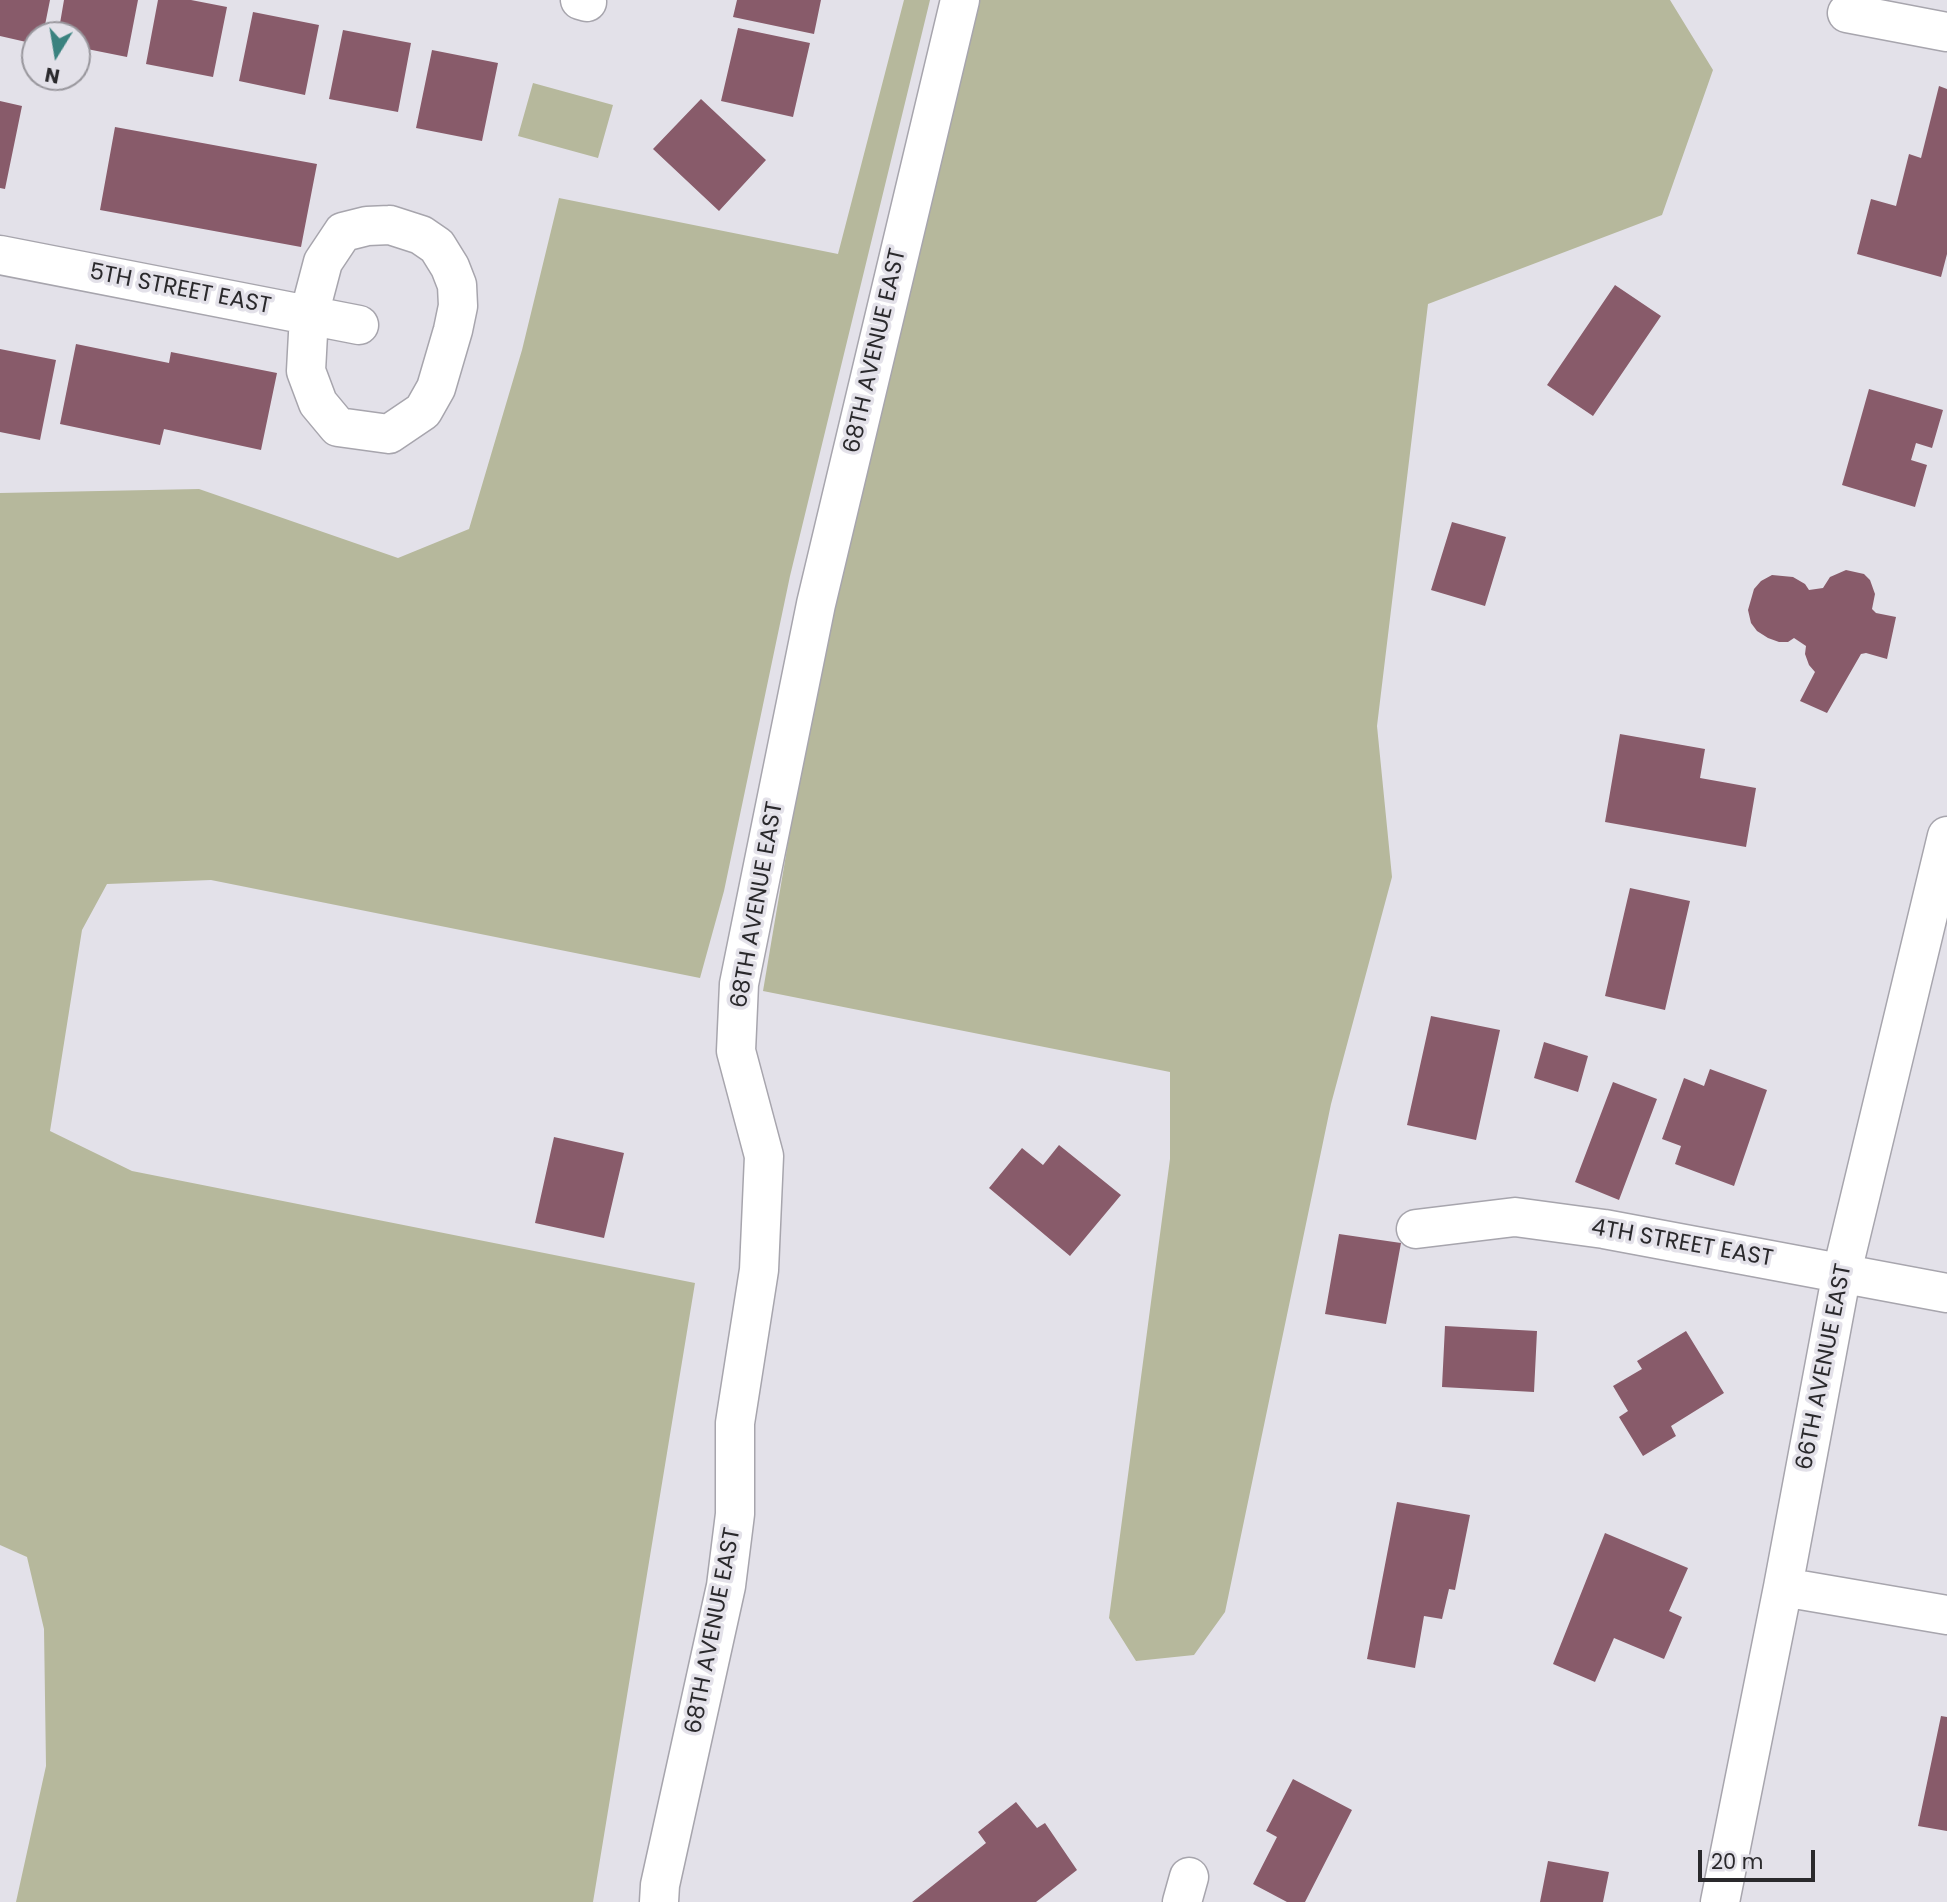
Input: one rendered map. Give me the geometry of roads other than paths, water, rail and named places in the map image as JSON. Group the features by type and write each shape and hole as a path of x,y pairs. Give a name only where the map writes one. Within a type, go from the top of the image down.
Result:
{"street":[{"name":"68TH AVENUE EAST","path":"659,1902 660,1885 726,1586 735,1514 735,1423 759,1270 764,1156 736,1051 739,984 816,604 960,0"},
{"path":"1847,13 1947,32"},
{"path":"390,225 421,235 437,246 457,285 458,306 436,387 423,411 389,434 338,427 318,403 306,371 309,315 323,262 343,232 367,226 390,225"},
{"name":"5TH STREET EAST","path":"0,255 359,325"},
{"name":"66TH AVENUE EAST","path":"1720,1902 1842,1272 1947,836"},
{"name":"4TH STREET EAST","path":"1416,1229 1515,1217 1604,1229 1947,1293"},
{"path":"1783,1587 1947,1615"}]}
